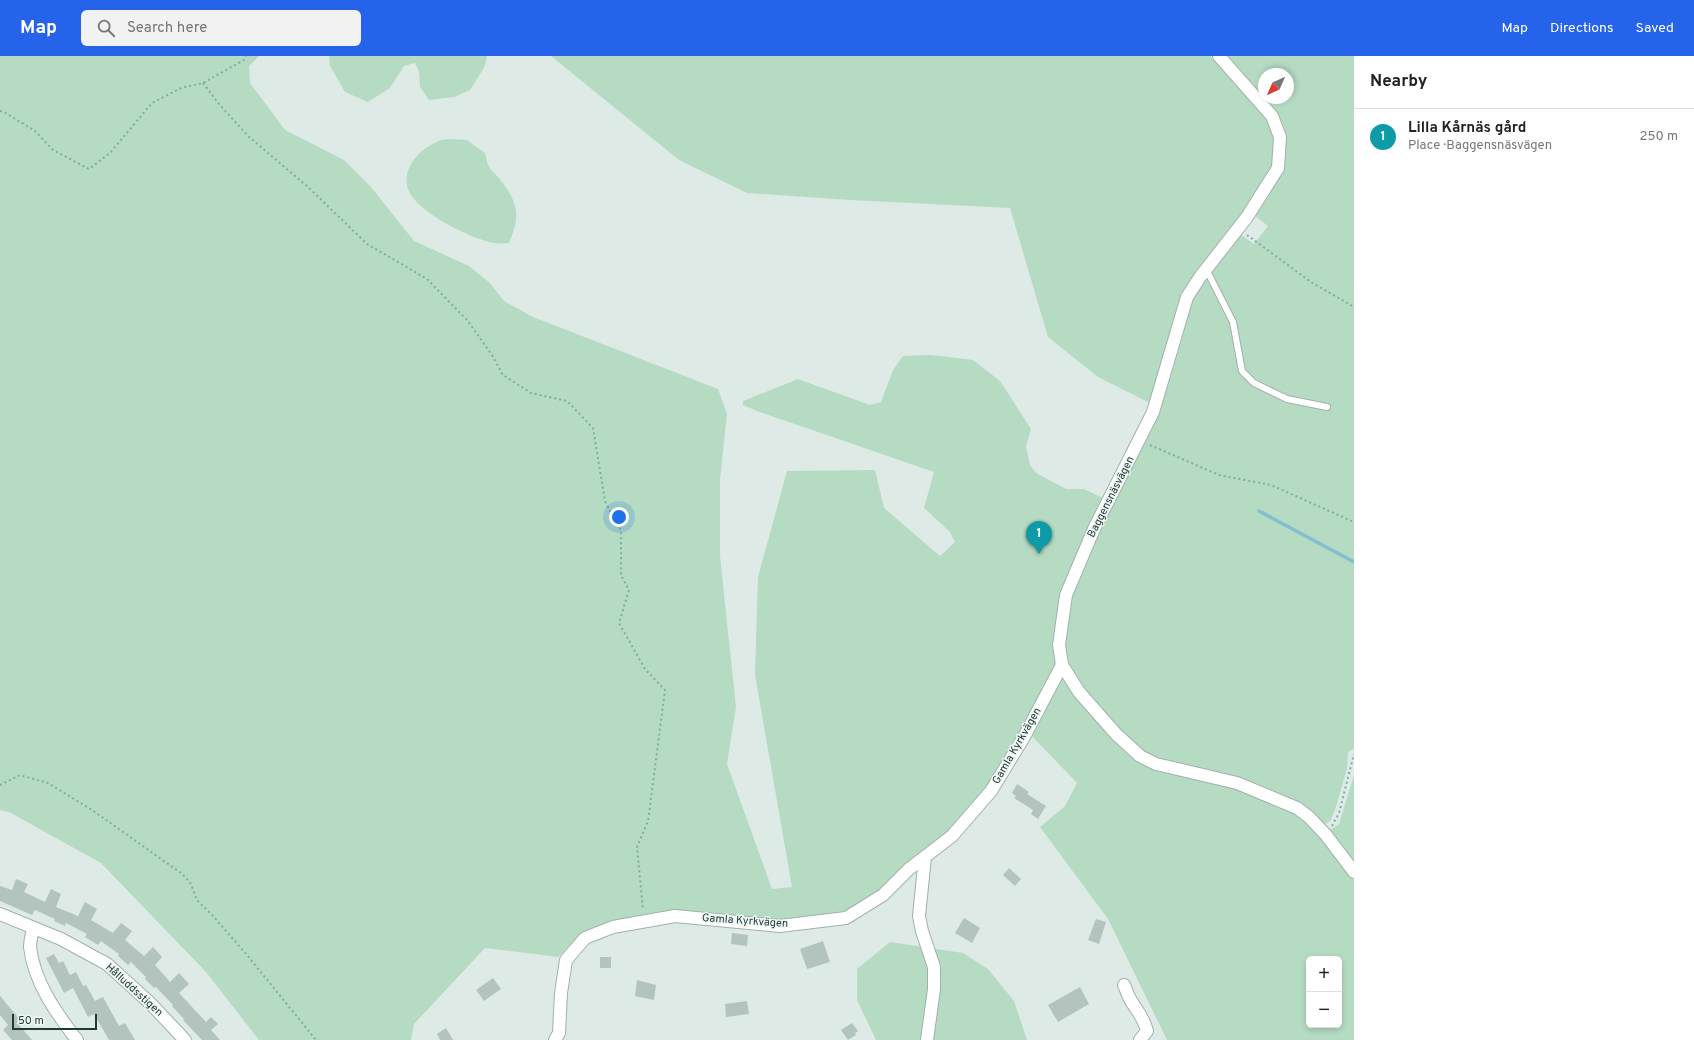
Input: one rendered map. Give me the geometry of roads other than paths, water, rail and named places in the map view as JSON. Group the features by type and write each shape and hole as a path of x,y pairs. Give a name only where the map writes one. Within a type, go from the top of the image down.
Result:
{"street":[{"name":"Baggensnäsvägen","path":"1218,56 1272,116 1280,137 1278,168 1238,229 1206,269 1187,297 1153,412 1094,529 1066,595 1059,645 1062,665 1079,692 1116,734 1140,756 1156,764 1237,783 1297,808 1309,817 1326,835 1354,872"},
{"name":"Gamla Kyrkvägen","path":"555,1040 559,1033 561,993 566,960 585,938 613,927 675,916 780,926 846,918 883,895 909,869 952,836 991,791 1024,737 1062,665"},
{"path":"925,857 919,916 922,931 934,967 934,989 927,1040"},
{"name":"Hålluddsstigen","path":"0,914 33,929 61,939 107,964 150,1003 185,1040"},
{"path":"33,929 30,946 36,970 49,1000 77,1040"},
{"path":"1124,985 1129,998 1144,1018 1147,1031 1140,1040"}],"lane":[{"path":"1206,269 1234,322 1242,371 1254,383 1288,399 1327,407"}],"waterway":[{"path":"1259,511 1354,562"}],"place":[{"name":"Lilla Kårnäs gård","path":"1039,554"}]}
